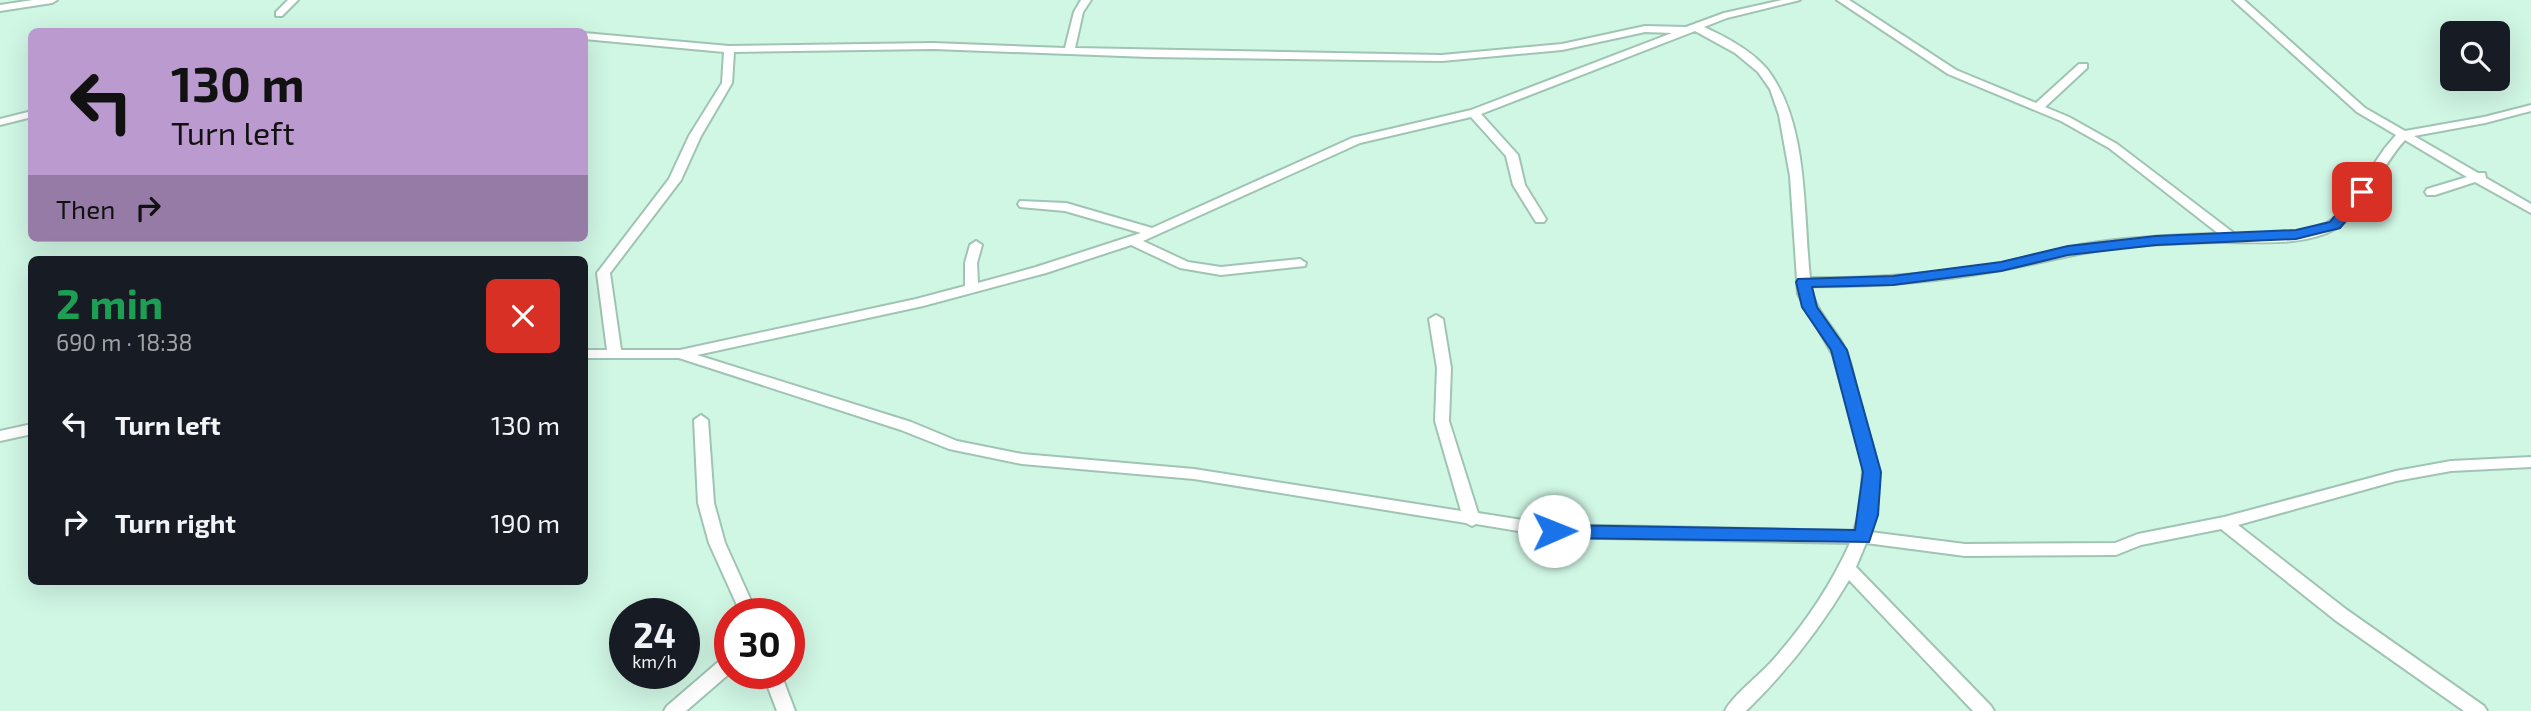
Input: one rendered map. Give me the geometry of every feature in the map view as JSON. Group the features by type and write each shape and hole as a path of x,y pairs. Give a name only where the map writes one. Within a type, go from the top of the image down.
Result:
{"street":[{"path":"3,5 52,0"},
{"path":"279,14 293,0"},
{"path":"1069,51 1075,39 1076,13 1086,0"},
{"path":"588,354 680,354 918,303 972,288 1153,232 1356,140 1474,113 1724,16 1795,0"},
{"path":"1842,0 1952,72 2065,119 2113,146 2231,237"},
{"path":"2238,0 2361,110 2481,176 2531,209"},
{"path":"588,36 729,49 933,46 1069,51 1465,57 1562,47 1645,29 1690,29 1721,39 1763,71 1782,109 1794,151 1804,282 1810,307 1839,350 1872,472 1868,515 1862,537 1827,601 1760,688 1734,711"},
{"path":"615,354 603,273 675,180 695,136 727,83 729,49"},
{"path":"2037,108 2084,66"},
{"path":"1804,282 1893,280 2001,267 2068,251 2156,240 2296,234 2335,225 2403,135 2477,122 2531,108"},
{"path":"1474,113 1512,155 1519,185 1540,219"},
{"path":"0,122 28,115"},
{"path":"2431,192 2481,176"},
{"path":"1024,204 1066,207 1153,232"},
{"path":"1130,240 1185,265 1221,271 1300,263"},
{"path":"972,288 971,263 976,245"},
{"path":"1436,319 1444,368 1442,421 1472,520"},
{"path":"680,354 894,422 954,444 1022,459 1194,474 1554,531 1862,537 1965,550 2116,549 2138,540 2224,523 2396,475 2451,466 2531,462"},
{"path":"701,420 706,503 717,542 742,598"},
{"path":"0,436 28,430"},
{"path":"2224,523 2331,607 2477,711"},
{"path":"1846,567 1985,711"},
{"path":"673,711 714,676"},
{"path":"778,689 786,711"}],"route":[{"path":"1554,531 1862,537 1868,515 1872,472 1839,350 1810,307 1804,282 1850,284 1893,280 2001,267 2068,251 2156,240 2296,234 2321,230 2335,225 2344,217 2362,192"}]}
